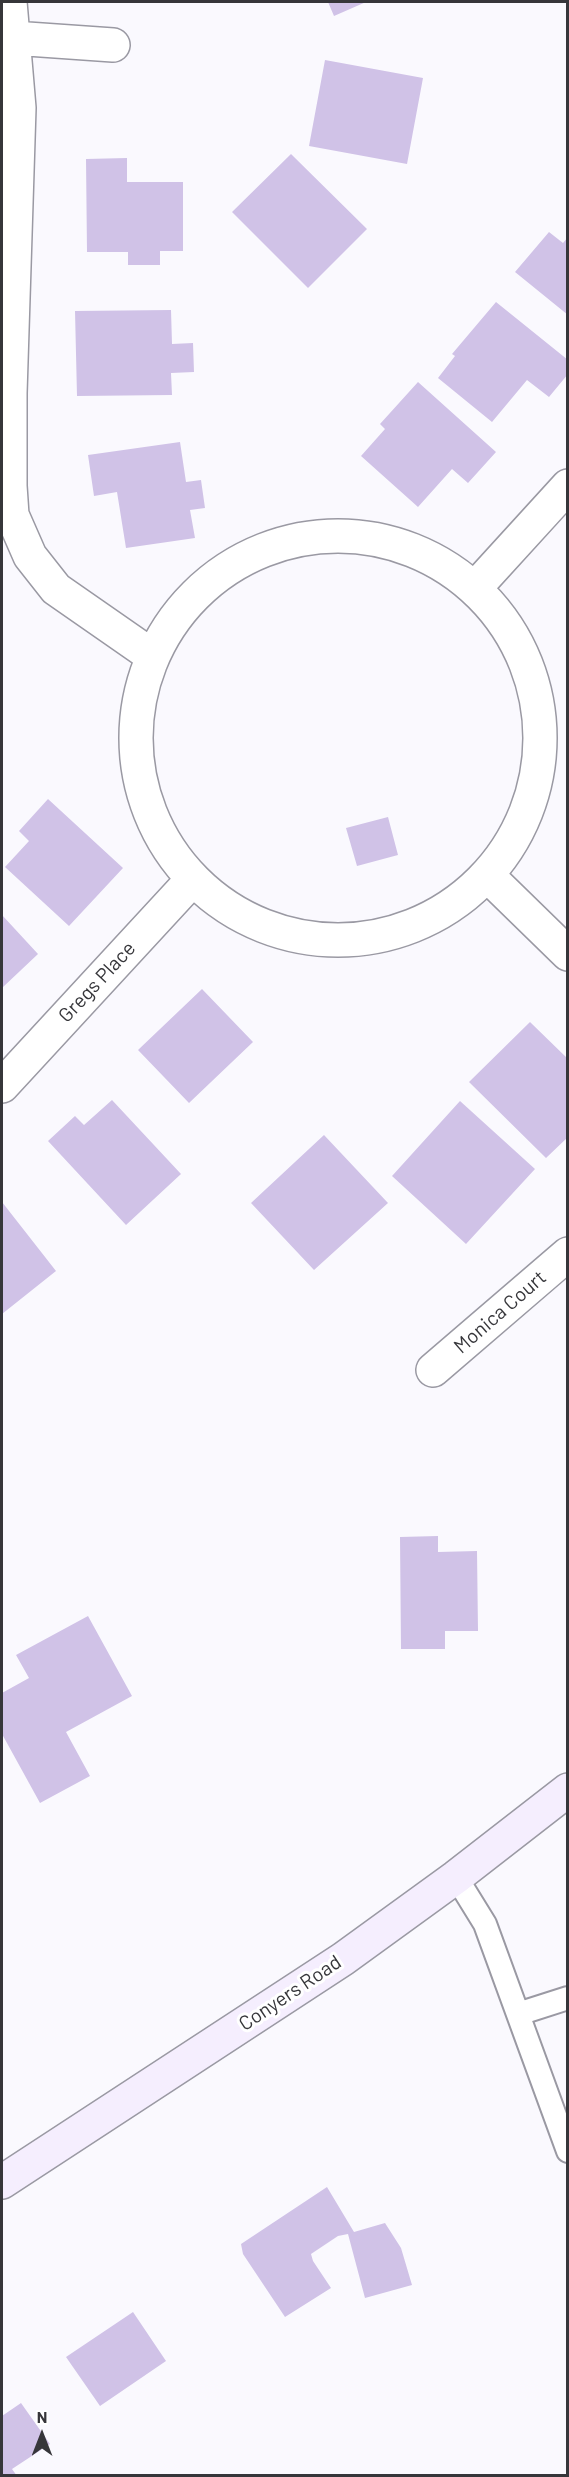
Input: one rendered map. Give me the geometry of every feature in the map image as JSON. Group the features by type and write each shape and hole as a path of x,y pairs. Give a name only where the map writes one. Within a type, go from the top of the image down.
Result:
{"main road":[{"name":"Conyers Road","path":"2,2182 343,1959 456,1877 567,1790"}],"street":[{"path":"10,2 19,108 10,393 12,515 30,556 56,589 148,653"},
{"path":"14,38 113,45"},
{"path":"476,588 567,486"},
{"path":"327,534 370,536 424,553 476,588 490,603 518,643 535,685 541,724 540,767 524,820 500,861 465,897 420,924 365,940 275,932 212,899 158,838 132,738 148,653 194,592 297,537 327,534"},
{"path":"487,875 567,954"},
{"name":"Gregs Place","path":"2,1086 193,879"},
{"name":"Monica Court","path":"433,1370 567,1254"}],"lane":[{"path":"456,1877 485,1924 566,2142"},
{"path":"518,2014 567,1998"}],"building":[{"path":"328,2 366,2 334,16"},
{"path":"325,60 423,78 407,164 309,146"},
{"path":"291,154 367,229 308,288 232,212"},
{"path":"127,158 127,182 183,182 183,251 160,251 160,265 128,265 128,252 87,252 86,159"},
{"path":"549,232 563,243 568,237 568,315 515,272"},
{"path":"496,302 568,360 568,374 549,397 527,380 492,422 438,378 455,356 452,354"},
{"path":"171,310 172,344 193,343 194,372 171,373 172,395 77,396 75,311"},
{"path":"418,382 496,452 468,483 452,469 418,507 361,456 385,429 380,424"},
{"path":"180,442 186,482 201,480 205,508 190,510 195,538 126,548 117,492 94,496 88,455"},
{"path":"48,799 123,868 69,926 5,867 29,841 19,831"},
{"path":"388,817 398,855 357,866 346,828"},
{"path":"2,915 38,954 2,988"},
{"path":"202,989 253,1042 189,1103 138,1050"},
{"path":"530,1022 568,1059 568,1137 546,1158 469,1082"},
{"path":"112,1100 181,1174 126,1225 48,1141 75,1116 84,1125"},
{"path":"460,1101 535,1169 466,1244 392,1176"},
{"path":"324,1135 388,1203 314,1270 251,1203"},
{"path":"2,1202 56,1271 2,1314"},
{"path":"438,1536 438,1552 477,1551 478,1631 445,1631 445,1649 401,1649 400,1537"},
{"path":"88,1616 132,1696 66,1732 90,1776 40,1803 2,1734 2,1693 29,1678 16,1655"},
{"path":"327,2187 354,2232 385,2223 401,2248 412,2285 365,2298 348,2234 338,2236 311,2254 313,2261 331,2288 285,2317 243,2254 241,2244"},
{"path":"133,2312 166,2361 100,2406 66,2357"},
{"path":"21,2403 50,2444 12,2469 17,2476 2,2476 2,2416"}]}
